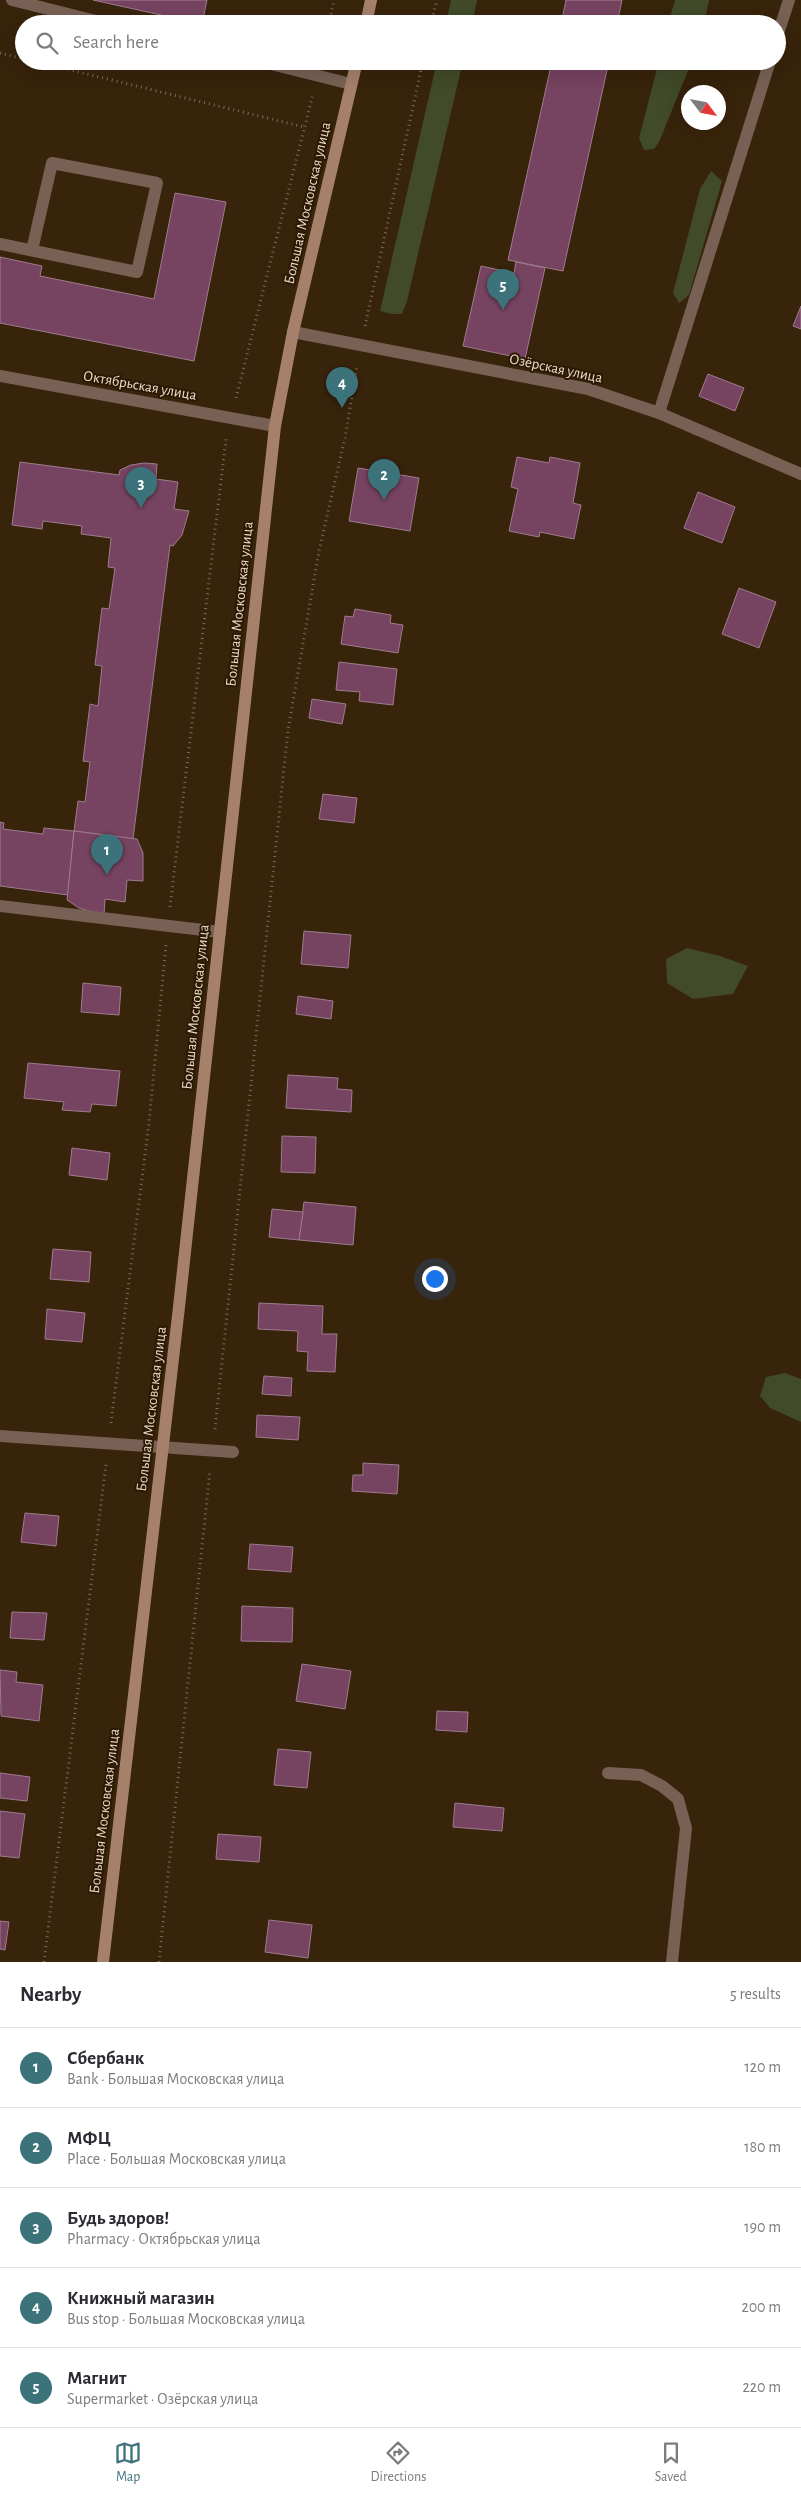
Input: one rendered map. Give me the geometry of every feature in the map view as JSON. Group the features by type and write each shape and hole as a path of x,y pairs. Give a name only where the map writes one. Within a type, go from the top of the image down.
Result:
{"main road":[{"path":"368,15 371,0"},
{"name":"Большая Московская улица","path":"103,1962 220,932 275,426 293,332 355,70"}],"street":[{"path":"12,0 72,15"},
{"path":"784,15 789,0"},
{"path":"294,70 352,84"},
{"path":"659,413 767,70"},
{"path":"0,244 137,272 157,183 52,164 32,250"},
{"name":"Озёрская улица","path":"293,332 588,389 659,413 801,474"},
{"name":"Октябрьская улица","path":"0,376 275,426"},
{"path":"0,906 220,932"},
{"path":"0,1436 233,1452"},
{"path":"608,1773 641,1775 662,1786 678,1799 686,1828 672,1962"}],"path":[{"path":"331,15 334,0"},
{"path":"434,15 437,0"},
{"path":"0,53 15,57"},
{"path":"71,70 304,127"},
{"path":"159,1962 288,730 319,551 345,438 360,346 421,70"},
{"path":"230,418 317,76"},
{"path":"168,926 224,449"}],"green space":[{"path":"451,0 477,0 474,15 448,15"},
{"path":"675,0 709,0 706,15 671,15"},
{"path":"435,70 461,70 407,301 402,314 380,311"},
{"path":"657,70 688,70 659,142 654,149 644,150 639,138"},
{"path":"711,171 722,181 689,295 679,303 673,293 700,189"},
{"path":"687,948 720,956 748,966 733,994 693,999 667,983 666,959"},
{"path":"785,1373 801,1379 801,1422 770,1408 760,1396 766,1377"}],"building":[{"path":"93,0 207,0 204,15 161,15"},
{"path":"566,0 622,0 619,15 563,15"},
{"path":"550,70 607,70 563,271 508,260"},
{"path":"175,193 226,202 194,361 0,323 0,257 42,266 40,276 154,299"},
{"path":"516,262 545,268 525,359 463,346 481,266 514,273"},
{"path":"801,306 801,329 793,326"},
{"path":"708,374 744,388 735,411 699,396"},
{"path":"517,457 549,463 550,457 580,463 573,503 581,505 574,539 540,532 539,537 509,531 518,489 511,487"},
{"path":"20,462 119,475 120,470 131,465 157,464 156,479 178,482 174,509 189,511 182,535 173,546 170,545 133,839 74,831 78,801 85,802 90,762 83,761 90,704 98,706 102,666 95,665 102,608 109,609 115,568 108,567 111,538 81,534 82,526 43,521 42,529 12,525"},
{"path":"358,468 419,478 410,531 349,521"},
{"path":"698,492 735,507 722,543 684,528"},
{"path":"739,588 776,602 759,648 722,634"},
{"path":"355,609 391,615 390,623 403,625 398,653 341,644 345,616 353,617"},
{"path":"339,662 397,669 393,705 359,701 360,692 336,690"},
{"path":"312,699 346,704 342,724 309,718"},
{"path":"323,794 357,798 354,823 319,819"},
{"path":"0,822 4,823 3,829 43,834 44,828 74,831 68,895 0,886"},
{"path":"74,831 137,839 143,853 143,881 127,880 125,902 105,899 104,915 79,908 67,900"},
{"path":"304,931 351,935 348,968 301,964"},
{"path":"83,983 121,987 119,1015 81,1012"},
{"path":"298,996 333,1001 331,1019 296,1014"},
{"path":"28,1063 120,1071 116,1106 92,1104 90,1112 62,1110 64,1102 24,1098"},
{"path":"288,1075 338,1078 337,1089 352,1090 351,1112 286,1108"},
{"path":"282,1136 316,1137 315,1173 281,1172"},
{"path":"72,1148 110,1153 107,1180 69,1175"},
{"path":"304,1202 356,1207 353,1245 299,1240"},
{"path":"272,1209 303,1212 299,1240 269,1237"},
{"path":"53,1249 91,1252 89,1282 50,1279"},
{"path":"259,1303 323,1306 322,1334 337,1334 335,1372 307,1371 308,1352 297,1351 298,1331 258,1329"},
{"path":"47,1309 85,1313 82,1342 45,1339"},
{"path":"264,1376 292,1378 291,1396 262,1394"},
{"path":"257,1415 300,1417 298,1440 256,1437"},
{"path":"363,1463 399,1465 397,1494 352,1491 353,1475 363,1475"},
{"path":"25,1513 59,1516 56,1546 21,1542"},
{"path":"250,1544 293,1547 291,1572 248,1569"},
{"path":"242,1606 293,1608 292,1642 241,1641"},
{"path":"12,1612 47,1613 44,1640 10,1638"},
{"path":"302,1664 351,1671 345,1709 296,1701"},
{"path":"0,1670 17,1672 16,1682 43,1685 39,1721 1,1716"},
{"path":"437,1711 468,1712 467,1732 436,1730"},
{"path":"278,1749 311,1752 307,1788 274,1785"},
{"path":"0,1773 30,1777 27,1801 0,1798"},
{"path":"455,1803 504,1808 502,1831 453,1827"},
{"path":"0,1811 25,1814 19,1858 0,1856"},
{"path":"218,1834 261,1837 259,1862 216,1859"},
{"path":"269,1920 312,1925 308,1958 265,1952"},
{"path":"0,1921 9,1922 5,1950 0,1949"}],"place":[{"name":"Магнит","path":"503,310"},
{"name":"Книжный магазин","path":"342,408"},
{"name":"МФЦ","path":"384,500"},
{"name":"Будь здоров!","path":"141,508"},
{"name":"Сбербанк","path":"107,875"}]}
